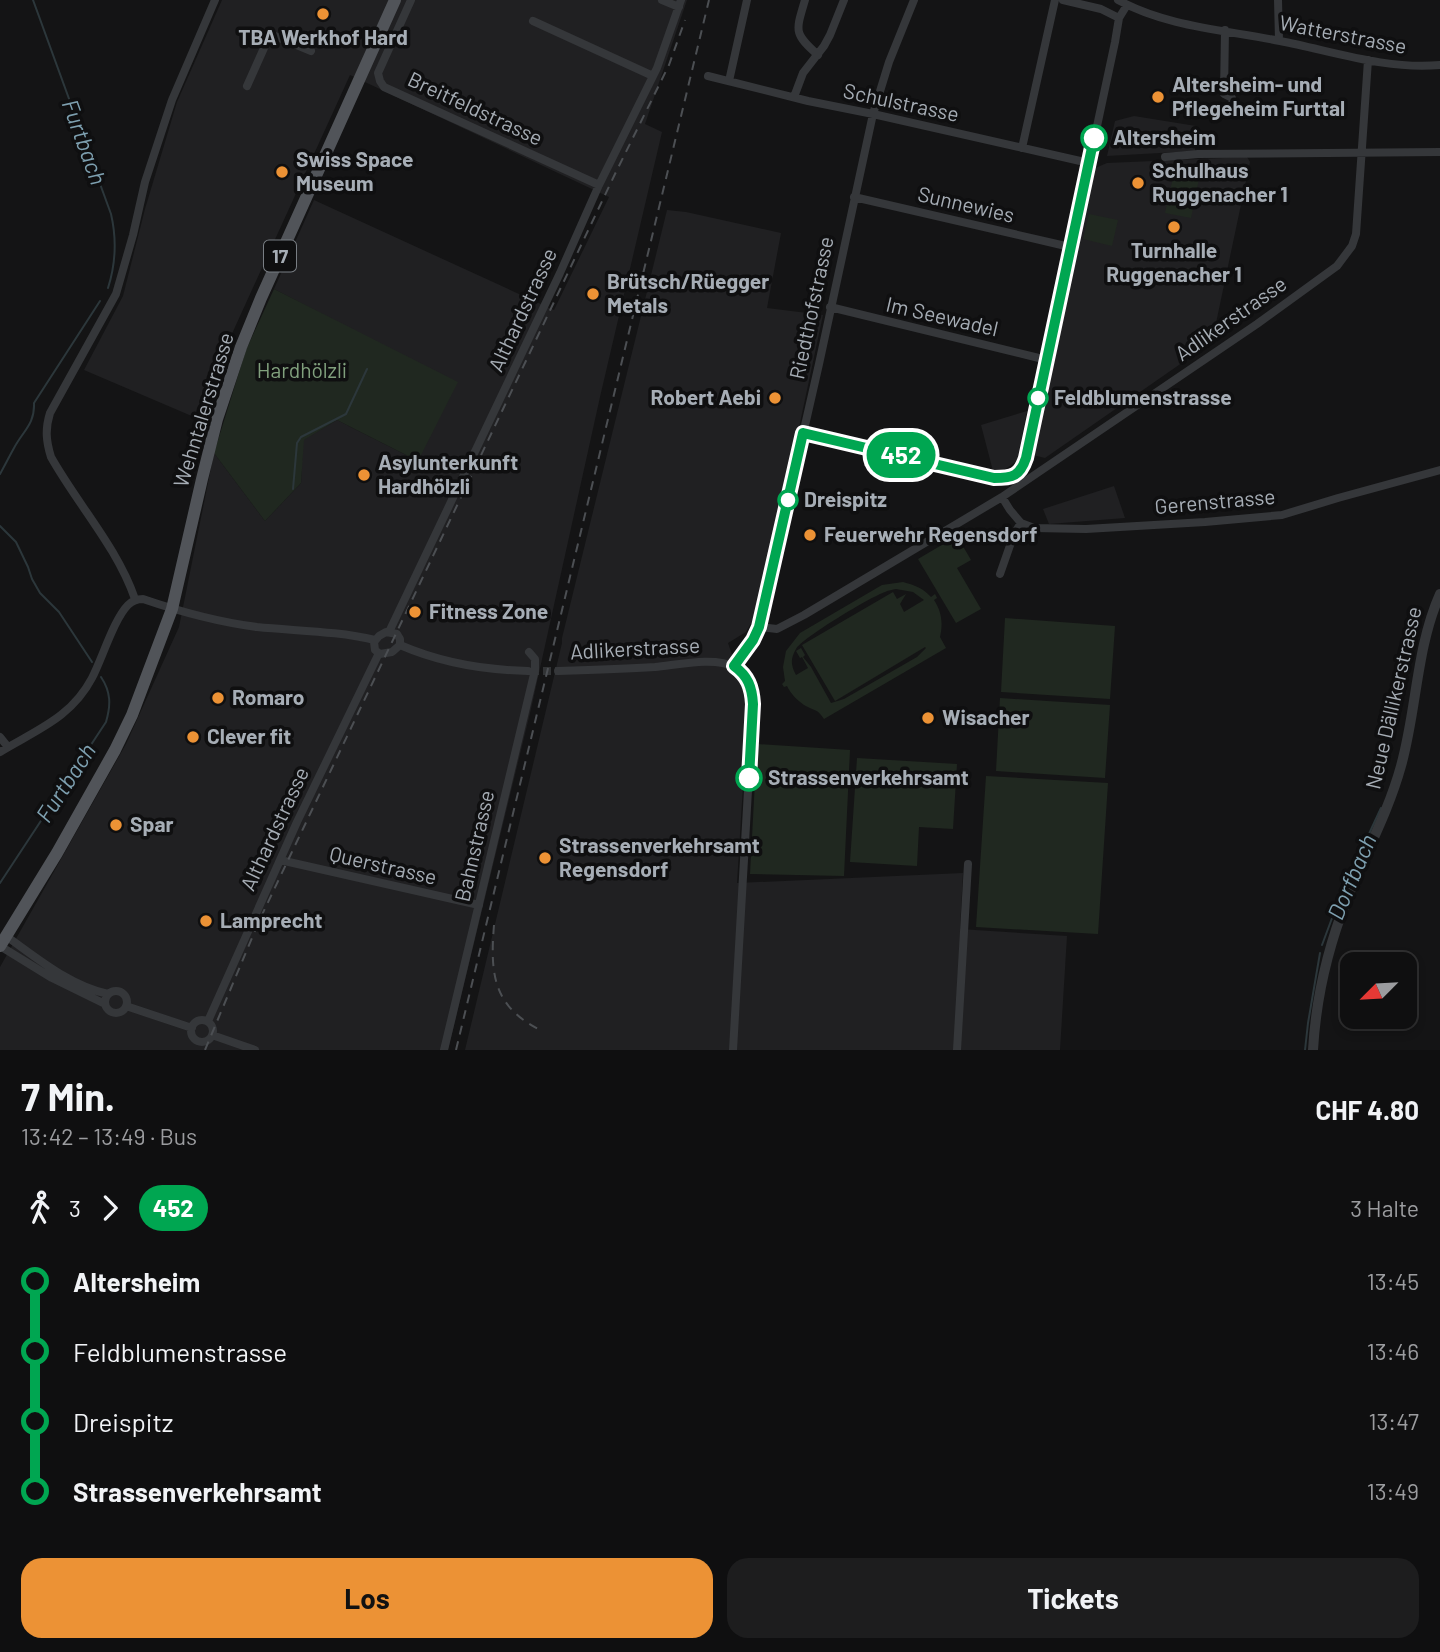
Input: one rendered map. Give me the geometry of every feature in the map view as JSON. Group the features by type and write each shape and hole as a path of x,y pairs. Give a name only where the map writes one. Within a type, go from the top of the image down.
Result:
{"main road":[{"name":"Wehntalerstrasse","path":"172,609 212,439 241,347 395,0"},
{"name":"17","path":"2,943 115,750 132,715 172,609"}],"street":[{"path":"135,600 119,562 51,457 47,445 47,422 116,294 145,182 168,112 215,0"},
{"name":"Breitfeldstrasse","path":"411,0 378,73 384,87 599,185"},
{"path":"662,0 680,4"},
{"path":"729,81 747,0"},
{"path":"805,0 798,32 803,42 818,55"},
{"path":"794,97 803,73 830,35 844,0"},
{"name":"Riedthofstrasse","path":"759,627 873,114 889,62 915,0"},
{"path":"1022,148 1055,0"},
{"path":"1063,0 1087,3 1119,18"},
{"path":"1278,0 1279,40"},
{"path":"803,433 994,478 1009,478 1019,473 1026,458 1123,2"},
{"name":"Watterstrasse","path":"1123,2 1154,16 1368,60 1419,66 1440,65"},
{"name":"Althardstrasse","path":"389,632 653,76 680,4"},
{"path":"533,21 653,76"},
{"path":"1225,30 1224,94 1232,98 1233,108"},
{"path":"247,86 268,39 275,36 312,51"},
{"name":"Adlikerstrasse","path":"759,627 777,629 1002,496 1338,266 1352,246 1356,234 1368,60"},
{"name":"Schulstrasse","path":"708,76 1088,163"},
{"path":"1165,157 1198,154 1440,152"},
{"name":"Sunnewies","path":"854,197 1070,247"},
{"name":"Im Seewadel","path":"830,307 1047,359"},
{"name":"Gerenstrasse","path":"1021,523 1034,528 1086,528 1282,515 1440,470"},
{"path":"1000,575 1014,534 1021,523 1002,496"},
{"name":"Neue Dällikerstrasse","path":"1313,1050 1316,1013 1329,951 1347,899 1394,791 1428,625 1440,594"},
{"path":"0,737 4,750 53,722 75,703 92,679 126,607 135,600 143,599 196,617 223,622 375,640"},
{"path":"733,1050 753,704 747,679 734,666 759,627"},
{"path":"389,632 399,636 400,645 384,654 379,653 374,646 375,640 389,632"},
{"path":"400,645 468,665 528,671"},
{"name":"Bahnstrasse","path":"444,1050 535,670 535,659 529,652"},
{"name":"Althardstrasse","path":"208,1021 280,860 379,653"},
{"name":"Adlikerstrasse","path":"558,671 711,662 734,666"},
{"name":"Querstrasse","path":"280,860 479,905"},
{"path":"957,1050 968,864"},
{"path":"2,943 68,978 108,994"},
{"path":"2,943 52,978 104,1004 107,1010 113,1013 121,1012 126,1006 126,999 122,993 115,991 108,994 104,1004"},
{"path":"126,1006 192,1028"},
{"path":"198,1021 208,1021 212,1026 212,1035 198,1046 192,1028 198,1021"},
{"path":"212,1035 255,1050"}],"shaded area":[{"path":"222,0 687,0 645,124 662,132 531,709 448,1050 0,1050 0,967 126,744 179,627 214,453 265,521 301,483 303,440 337,420 418,461 407,358 274,289 314,200 554,310 609,197 350,75 194,417 84,370 123,296 145,209 177,102"},
{"path":"1134,116 1196,126 1195,151 1107,156 1115,121"},
{"path":"1247,157 1250,162 1212,342 1045,458 1033,455 1093,169 1107,163"},
{"path":"667,210 781,233 767,308 823,315 772,554 754,618 746,632 728,643 748,704 737,883 963,873 960,929 1067,936 1060,1050 465,1050"},
{"path":"1027,411 1017,461 1001,472 993,471 981,425"},
{"path":"1114,486 1125,518 1049,524 1043,509"}],"green space":[{"path":"1175,169 1200,174 1191,218 1165,213"},
{"path":"1089,214 1118,220 1112,246 1083,239"},
{"name":"Hardhölzli","path":"274,289 458,382 418,461 337,420 304,440 301,483 265,521 214,453 246,350"},
{"path":"957,536 971,560 957,568 981,609 956,623 918,559"},
{"path":"903,582 918,587 931,597 935,594 937,598 934,600 941,618 940,637 946,648 824,719 817,711 799,701 787,686 782,684 785,681 783,667 786,651 800,633 882,585","holes":["896,589 913,592 924,600 904,612 900,604 906,594 897,599 893,592 802,645 835,701 925,647 917,657 844,699 831,703 803,657 805,655 801,648 796,651 808,668 796,675 792,665 793,656 796,649 811,636 886,591"]},
{"path":"1005,618 1115,626 1110,699 1001,692"},
{"path":"1000,698 1110,705 1105,778 996,771"},
{"path":"757,744 850,750 844,876 750,874"},
{"path":"857,758 957,764 953,829 919,827 917,866 850,862"},
{"path":"986,776 1108,783 1098,934 976,927"}],"waterway":[{"name":"Furtbach","path":"33,0 111,214 115,251 108,288"},
{"name":"Furtbach","path":"0,474 30,422 34,403 100,301"},
{"path":"293,489 297,443 301,437 346,414 367,369"},
{"name":"Furtbach","path":"0,526 16,542 40,593 59,612 92,662"},
{"name":"Furtbach","path":"0,883 106,722 109,699 101,677"},
{"name":"Dorfbach","path":"1322,945 1341,894 1381,808"},
{"name":"Dorfbach","path":"1305,1050 1320,953"}],"tunnel":[{"path":"531,671 558,671"}],"railway":[{"path":"456,1050 709,0"},
{"path":"205,1050 260,919 669,65 685,20"},
{"path":"494,925 493,959 498,987 512,1010 540,1030"}],"bus line":[{"name":"452","path":"749,778 752,694 747,679 734,666 759,627 803,433 994,478 1009,478 1019,473 1026,458 1094,138"}],"place":[{"name":"TBA Werkhof Hard","path":"323,14"},
{"name":"Altersheim- und Pflegeheim Furttal","path":"1158,97"},
{"name":"Altersheim","path":"1094,138"},
{"name":"Swiss Space Museum","path":"282,172"},
{"name":"Schulhaus Ruggenacher 1","path":"1138,183"},
{"name":"Turnhalle Ruggenacher 1","path":"1174,227"},
{"name":"Brütsch/Rüegger Metals","path":"593,294"},
{"name":"Robert Aebi","path":"775,398"},
{"name":"Feldblumenstrasse","path":"1038,398"},
{"name":"Asylunterkunft Hardhölzli","path":"364,475"},
{"name":"Dreispitz","path":"788,500"},
{"name":"Feuerwehr Regensdorf","path":"810,535"},
{"name":"Fitness Zone","path":"415,612"},
{"name":"Romaro","path":"218,698"},
{"name":"Wisacher","path":"928,718"},
{"name":"Clever fit","path":"193,737"},
{"name":"Strassenverkehrsamt","path":"749,778"},
{"name":"Spar","path":"116,825"},
{"name":"Strassenverkehrsamt Regensdorf","path":"545,858"},
{"name":"Lamprecht","path":"206,921"}]}
